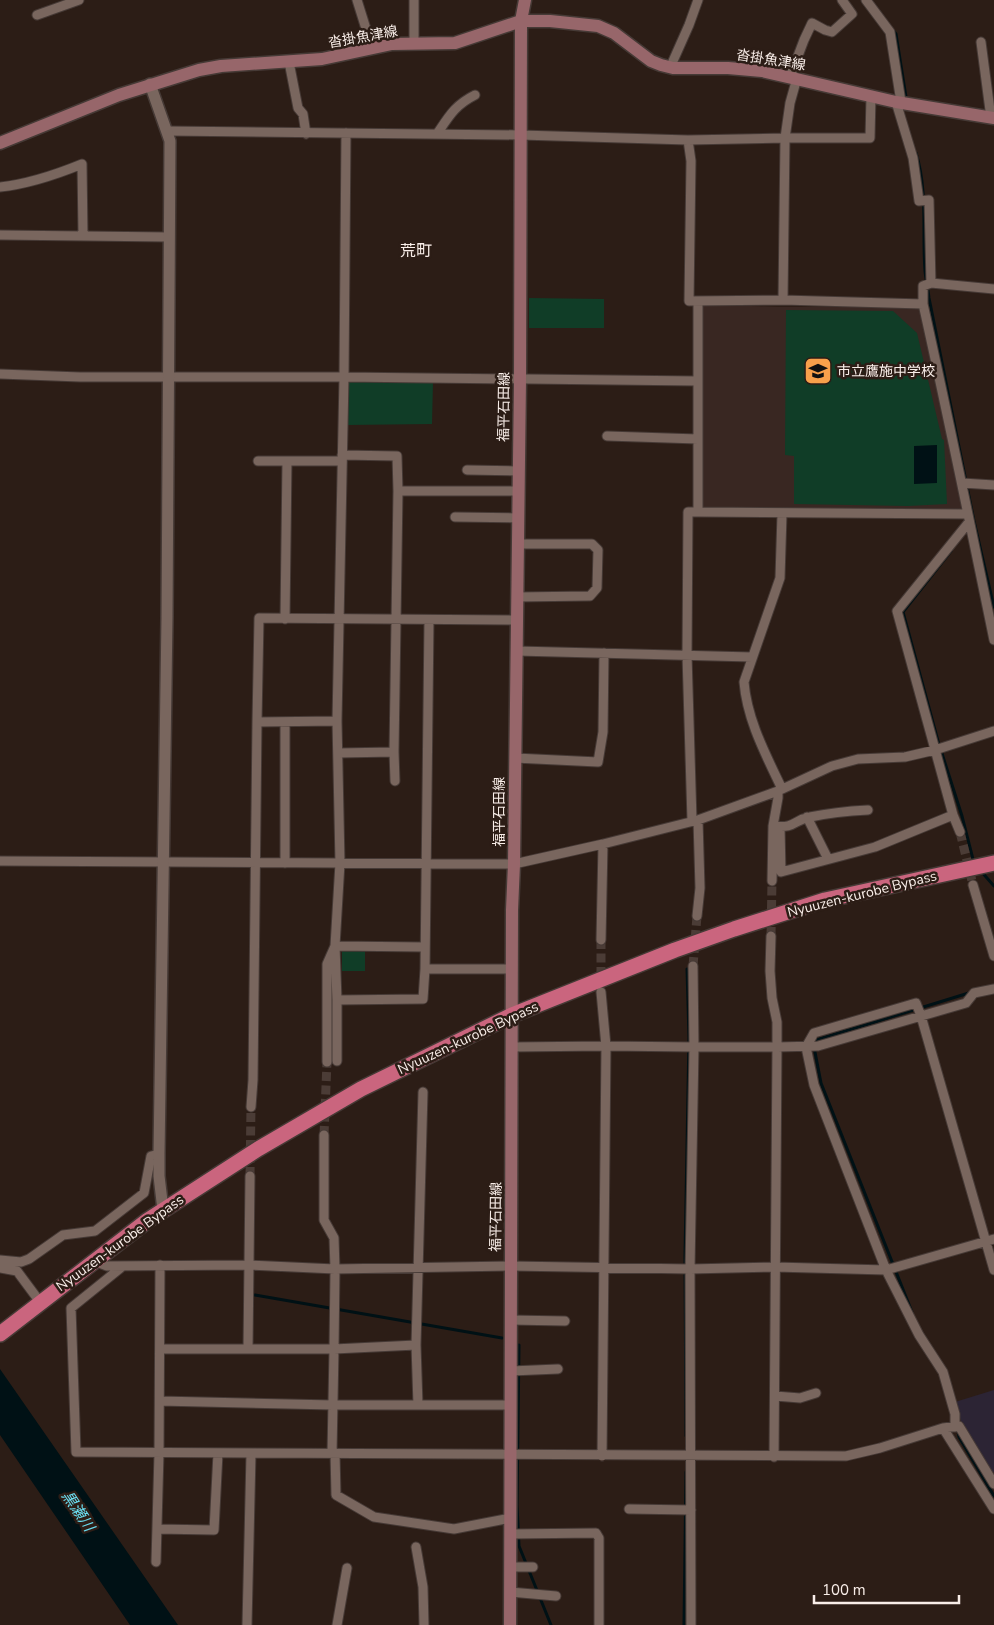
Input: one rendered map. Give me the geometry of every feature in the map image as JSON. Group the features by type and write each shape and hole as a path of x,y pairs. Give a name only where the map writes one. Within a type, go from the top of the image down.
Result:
{"highway":[{"name":"Nyuuzen-kurobe Bypass","path":"0,1334 163,1210 258,1149 361,1089 512,1015 676,950 825,900 994,863"}],"main road":[{"name":"福平石田線","path":"510,1625 512,910 520,380 521,22 525,0"},
{"name":"沓掛魚津線","path":"0,142 150,84 199,70 221,66 322,60 392,44 454,43 521,22 550,21 598,26 614,33 651,61 673,68 728,68 762,71 898,102 992,118"}],"street":[{"path":"38,14 79,0"},
{"path":"357,0 372,48"},
{"path":"414,0 414,44"},
{"path":"673,68 673,61 690,25 698,0"},
{"path":"783,300 785,138 793,77 804,40 812,23 832,32 852,14 842,0"},
{"path":"866,0 890,32 898,102 913,158 919,200 929,200 931,283"},
{"path":"981,42 992,118"},
{"path":"289,62 298,108 304,114 306,134"},
{"path":"150,84 170,141 164,862 159,1154 159,1176 163,1210"},
{"path":"438,134 454,108 475,95"},
{"path":"168,131 522,135 688,140 870,138 871,96"},
{"path":"335,946 327,964 332,1062 338,1000 335,946 340,863 337,721 344,377 346,133"},
{"path":"688,140 691,162 689,301 783,300 923,304"},
{"path":"0,187 43,179 82,164 83,235"},
{"path":"0,235 168,237"},
{"path":"994,289 931,283 923,286 923,304 994,640"},
{"path":"698,301 698,512"},
{"path":"0,374 80,377 344,377 697,381"},
{"path":"607,436 698,439"},
{"path":"258,461 397,456 395,781"},
{"path":"285,619 287,461"},
{"path":"466,470 518,470"},
{"path":"962,483 994,485"},
{"path":"398,491 518,490"},
{"path":"697,916 700,888 688,655 688,512 968,518"},
{"path":"772,881 780,790 757,736 745,693 744,682 780,578 782,514"},
{"path":"455,517 518,518"},
{"path":"960,832 953,815 897,611 968,518"},
{"path":"517,597 590,596 597,588 598,550 592,544 518,544"},
{"path":"251,1107 253,1080 259,618 517,620"},
{"path":"338,1000 423,999 425,969 428,620"},
{"path":"516,651 752,657"},
{"path":"515,758 598,762 603,732 604,653"},
{"path":"257,722 337,721"},
{"path":"285,722 285,863"},
{"path":"0,861 514,864 603,844 695,820 780,790 832,766 858,758 905,757 935,750 994,731"},
{"path":"338,753 394,752"},
{"path":"776,826 790,827 807,817 868,810"},
{"path":"776,826 781,872 889,842 953,815"},
{"path":"807,817 828,859"},
{"path":"600,940 603,844"},
{"path":"973,885 994,956"},
{"path":"771,936 770,972 772,998 777,1022 774,1457"},
{"path":"335,946 424,947"},
{"path":"691,1625 690,1269 694,1047 693,966"},
{"path":"425,969 512,969"},
{"path":"512,1047 818,1046 966,1003 974,994 994,988"},
{"path":"601,992 606,1046 602,1456"},
{"path":"955,1427 955,1414 943,1372 919,1335 886,1270 814,1085 806,1047 814,1033 916,1003 990,1240 994,1270"},
{"path":"418,1405 416,1345 423,1092"},
{"path":"324,1135 324,1220 334,1238 333,1453 336,1495 374,1517 454,1529 511,1518"},
{"path":"0,1260 20,1262 29,1259 63,1235 95,1231 144,1193 151,1156 159,1154"},
{"path":"248,1349 250,1176"},
{"path":"94,1261 106,1266 250,1265 335,1269 510,1266 886,1270 990,1240"},
{"path":"156,1562 161,1349 160,1265"},
{"path":"122,1266 71,1308 76,1452 846,1456 880,1448 943,1428 959,1426 992,1479"},
{"path":"0,1268 17,1271 40,1302"},
{"path":"510,1320 565,1322"},
{"path":"161,1349 334,1349 416,1345"},
{"path":"511,1370 558,1370"},
{"path":"774,1396 800,1398 816,1393"},
{"path":"160,1402 333,1405 511,1405"},
{"path":"943,1428 994,1508"},
{"path":"157,1529 214,1530 218,1453"},
{"path":"248,1625 251,1454"},
{"path":"629,1509 691,1510"},
{"path":"511,1534 596,1534 599,1538 599,1625"},
{"path":"416,1547 423,1587 424,1625"},
{"path":"510,1567 533,1567"},
{"path":"337,1625 347,1568"},
{"path":"510,1592 556,1596"}],"shaded area":[{"name":"市立鷹施中学校","path":"701,304 779,307 920,307 963,510 703,510"},
{"path":"994,1390 994,1472 989,1473 965,1434 955,1402"}],"green space":[{"path":"529,298 604,299 604,328 529,328"},
{"path":"786,310 893,311 917,333 942,439 944,440 947,504 908,506 794,504 794,456 785,455"},
{"path":"348,380 433,382 432,424 347,425"},
{"path":"365,948 365,971 342,971 342,949"}],"water":[{"path":"937,445 937,483 914,484 914,446"},
{"name":"黒瀬川","path":"0,1369 178,1625 130,1625 0,1435"}],"waterway":[{"path":"892,29 896,34 906,97"},
{"path":"916,153 922,182 924,256 929,298 974,521 994,607"},
{"path":"951,551 903,612 974,863"},
{"path":"980,870 994,886"},
{"path":"686,1436 685,1256 689,1037 687,969"},
{"path":"813,1041 972,992"},
{"path":"814,1047 821,1083 912,1312"},
{"path":"255,1295 502,1338"},
{"path":"519,1345 517,1505 519,1546 551,1625"},
{"path":"958,1431 959,1437 994,1496"},
{"path":"684,1625 686,1472"}],"tunnel":[{"path":"960,832 973,885"},
{"path":"771,936 772,881"},
{"path":"693,966 697,916"},
{"path":"601,940 601,982"},
{"path":"324,1135 327,1062"},
{"path":"250,1176 251,1107"}],"place":[{"name":"市立鷹施中学校","path":"818,371"}],"district":[{"name":"荒町","path":"416,251"}]}
